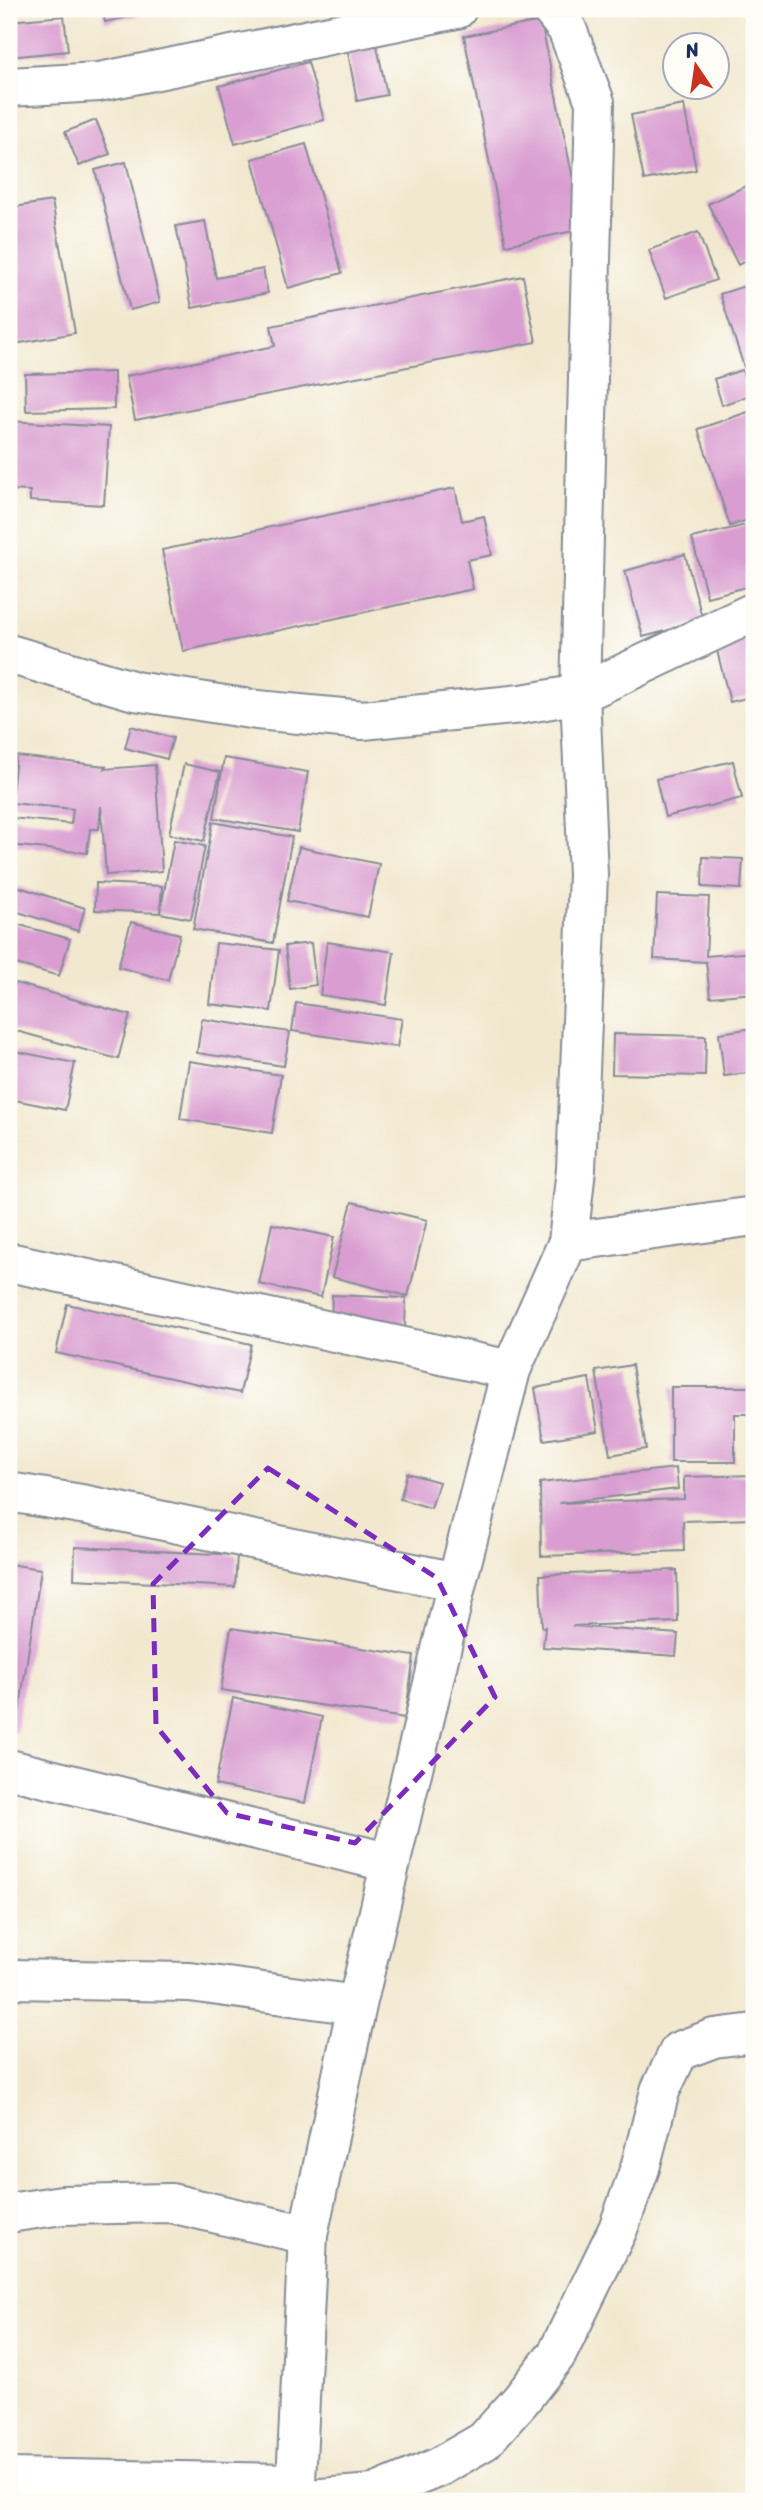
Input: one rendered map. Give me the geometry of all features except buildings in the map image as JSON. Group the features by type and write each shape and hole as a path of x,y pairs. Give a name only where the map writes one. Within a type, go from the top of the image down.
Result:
{"street":[{"path":"9,87 99,82 457,9"},
{"path":"295,2495 308,2235 357,2005 457,1582 511,1370 568,1241 576,1169 588,875 580,694 595,102 567,30 551,9"},
{"path":"9,654 135,691 257,710 363,720 522,704 580,694 754,611"},
{"path":"568,1241 754,1216"},
{"path":"9,1262 511,1370"},
{"path":"9,1492 87,1505 457,1582"},
{"path":"9,1769 391,1863"},
{"path":"9,1979 190,1982 357,2005"},
{"path":"9,2478 295,2495 374,2494 439,2467 484,2441 557,2354 618,2229 639,2168 660,2091 679,2051 714,2038 754,2033"},
{"path":"9,2213 62,2204 171,2203 308,2235"}],"highlighted area":[{"path":"268,1468 437,1578 495,1697 355,1843 227,1813 156,1726 153,1584"}]}
